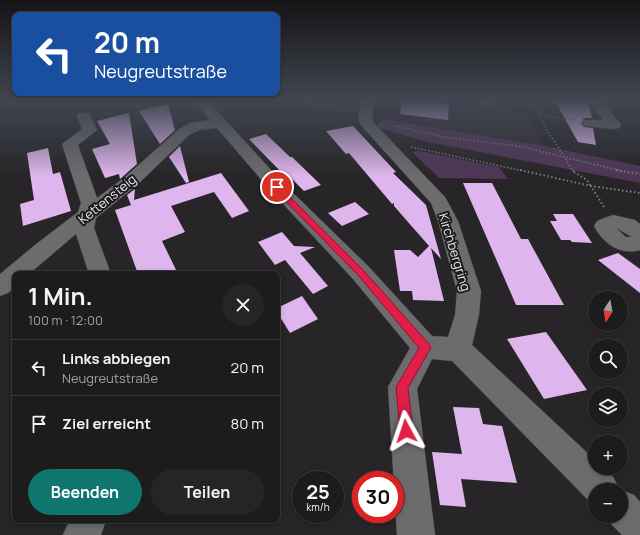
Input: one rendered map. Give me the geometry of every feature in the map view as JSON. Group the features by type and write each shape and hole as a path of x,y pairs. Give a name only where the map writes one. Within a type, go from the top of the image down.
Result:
{"street":[{"path":"88,126 90,130 70,144 90,203 84,228 99,271"},
{"name":"Kettensteig","path":"18,271 42,250 131,181 184,132 195,126"},
{"path":"223,126 277,187 361,273 425,348 458,349 595,483"},
{"name":"Kirchbergring","path":"369,126 439,201 448,221 469,292 467,315 458,349"},
{"path":"613,221 604,226 608,235 621,243 639,243"},
{"name":"Kettensteig","path":"0,287 12,276"},
{"path":"416,535 402,387 425,348"},
{"path":"628,515 640,527"},
{"path":"82,535 87,523"}],"path":[{"path":"410,126 444,137 518,146 576,159 605,168 640,174"},
{"path":"545,126 550,139 558,147 574,172 587,180 613,221"},
{"path":"391,149 416,147 591,186 640,193"}],"shaded area":[{"path":"425,126 545,146 640,166 640,183 428,142 376,127"},
{"path":"426,126 534,126 545,146"},
{"path":"419,151 499,167 508,179 439,178 412,152"}],"building":[{"path":"100,126 131,126 137,164 120,179 119,174 105,178 92,149 110,144"},
{"path":"149,126 174,126 175,130 160,144"},
{"path":"353,126 396,172 393,173 426,205 441,259 431,248 444,301 413,300 412,291 400,291 394,250 410,250 418,257 429,246 394,206 394,203 392,204 349,153 346,154 326,131"},
{"path":"569,126 593,128 596,145 578,142"},
{"path":"266,134 321,185 304,191 287,174 284,175 249,139"},
{"path":"180,146 189,182 186,183 169,157"},
{"path":"48,148 53,174 60,172 71,211 23,226 20,204 34,200 27,153"},
{"path":"221,173 249,211 232,218 214,192 171,206 185,232 162,241 177,271 137,271 115,210 131,205 127,195 135,189 134,200"},
{"path":"463,183 492,183 521,239 528,239 564,305 516,305"},
{"path":"355,202 369,214 342,226 328,213"},
{"path":"553,214 573,214 592,243 561,240 550,221 557,221"},
{"path":"282,232 294,246 315,247 300,253 328,286 313,294 285,260 275,265 258,242"},
{"path":"618,253 640,269 640,293 598,260"},
{"path":"302,296 318,319 290,333 280,317 280,307"},
{"path":"546,332 587,390 544,399 507,339"},
{"path":"453,407 479,408 483,424 502,426 517,483 461,479 466,507 440,505 432,452 462,454"}],"route":[{"path":"277,187 361,273 425,348 402,387 406,431"}]}
